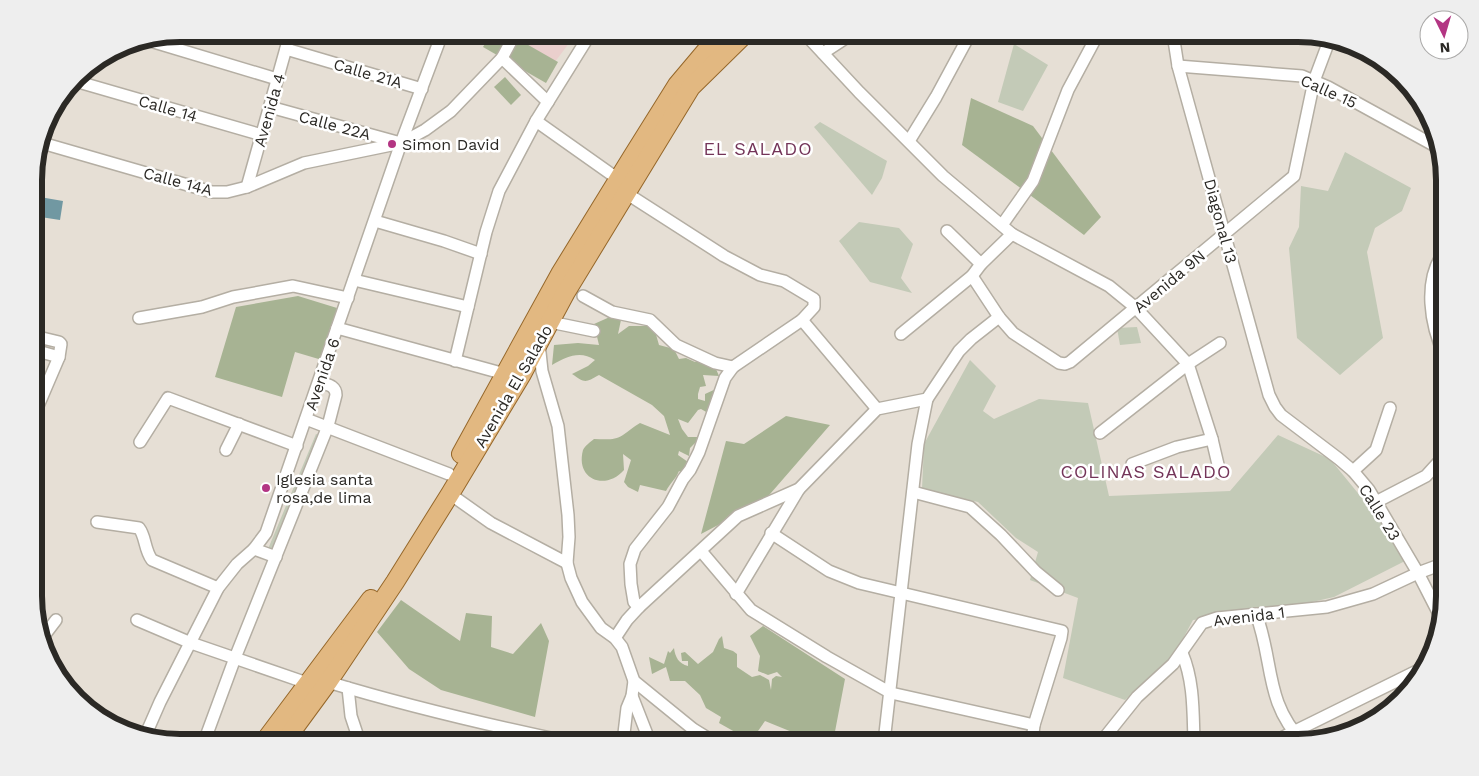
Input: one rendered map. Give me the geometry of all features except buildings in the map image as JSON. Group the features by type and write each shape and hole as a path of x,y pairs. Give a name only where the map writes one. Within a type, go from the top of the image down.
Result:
{"main road":[{"name":"Avenida El Salado","path":"270,734 382,584 449,474 560,274 622,186 640,173 691,87 736,42"},
{"name":"Avenida El Salado","path":"290,734 328,682 395,582 450,494 522,374 677,85 713,43"}],"street":[{"path":"813,42 859,92 943,176 1012,234 1109,286 1136,308 1188,364 1212,438 1220,473"},
{"path":"823,53 839,42"},
{"path":"909,142 966,42"},
{"path":"1002,225 1033,181 1068,90 1094,42"},
{"name":"Diagonal 13","path":"1174,42 1178,66 1224,233 1275,407"},
{"name":"Avenida 4","path":"247,187 288,43"},
{"name":"Avenida 6","path":"148,730 218,588 266,533 374,221 439,43"},
{"path":"402,143 451,112 502,58 510,43"},
{"path":"455,361 486,232 499,191 536,121 585,43"},
{"path":"161,44 278,79"},
{"path":"1314,81 1327,46"},
{"name":"Calle 21A","path":"286,49 422,88"},
{"path":"502,58 548,102"},
{"name":"Calle 15","path":"1178,66 1302,76 1337,92 1432,144"},
{"name":"Avenida 9N","path":"999,317 1014,333 1059,363 1065,364 1070,362 1294,176 1314,81"},
{"name":"Calle 14","path":"84,83 262,135"},
{"name":"Calle 22A","path":"270,107 402,143"},
{"path":"536,121 622,186 724,256 760,275 784,281 814,299 814,307 802,320 733,367 725,378 699,452 690,470 668,507 636,549 630,564 630,584 634,602 639,607"},
{"name":"Calle 14A","path":"47,144 212,192 227,192 247,187 304,163 402,143"},
{"path":"374,221 444,241 481,254"},
{"path":"947,231 981,264"},
{"path":"901,334 972,276 981,264 1012,234"},
{"path":"1436,266 1431,308 1436,331"},
{"path":"885,733 918,444 927,399 959,351 999,317 972,276"},
{"path":"354,280 468,307"},
{"path":"139,318 202,307 233,297 293,286 348,298"},
{"path":"583,296 612,312 650,320 676,345 716,363 733,367"},
{"path":"802,320 877,409"},
{"path":"550,322 594,331"},
{"path":"338,328 505,374"},
{"path":"42,394 61,348 59,342 43,338"},
{"path":"538,343 542,371 558,426 568,530 567,563 571,578 582,602 601,628 615,638 622,647 634,681 632,696 627,708 624,734"},
{"path":"1100,432 1188,364 1220,343"},
{"path":"43,352 59,357"},
{"path":"207,734 235,658 328,426 336,390 334,387 319,382"},
{"path":"140,442 168,398 297,446"},
{"path":"736,594 799,489 877,409 927,399"},
{"name":"Calle 23","path":"1275,407 1281,415 1353,472 1369,490 1418,573 1435,607"},
{"path":"1353,472 1376,450 1390,408"},
{"path":"306,419 449,474"},
{"path":"226,450 239,424"},
{"path":"1132,464 1177,447 1212,438"},
{"path":"1376,502 1426,476 1436,464"},
{"path":"615,638 627,620 639,607 738,516 799,489"},
{"path":"913,492 970,507 1001,535 1036,572 1058,590"},
{"path":"450,494 491,523 567,563"},
{"path":"97,522 139,528 142,532 147,553 152,560 218,588"},
{"path":"771,533 829,571 859,583 1062,631 1062,638 1033,733"},
{"path":"254,549 276,557"},
{"path":"701,551 751,610 827,658 891,693 1034,725"},
{"name":"Avenida 1","path":"1109,733 1137,697 1173,664 1202,623 1217,618 1327,607 1373,594 1436,566"},
{"path":"1256,614 1263,633 1266,660 1275,697 1282,714 1293,732 1412,673"},
{"path":"47,632 56,620"},
{"path":"137,620 191,643 307,683"},
{"path":"1182,653 1188,667 1192,693 1194,733"},
{"path":"634,681 700,734"},
{"path":"328,682 493,726 530,734"},
{"path":"348,688 351,716 357,734"},
{"path":"632,696 647,734"}],"shaded area":[{"path":"515,43 569,43 542,79 507,58"}],"green space":[{"path":"486,43 524,43 558,62 546,83 483,47"},
{"path":"1014,44 1048,65 1023,111 998,102"},
{"path":"505,77 521,95 511,105 494,87"},
{"path":"971,98 1033,126 1101,217 1084,235 962,145"},
{"path":"820,122 887,161 882,178 872,195 814,127"},
{"path":"1345,152 1411,188 1402,211 1375,228 1367,252 1383,338 1340,375 1297,338 1289,248 1299,227 1301,186 1328,191"},
{"path":"859,222 899,228 913,244 901,278 912,293 870,282 839,241"},
{"path":"298,296 337,308 322,360 295,352 282,397 215,377 236,307"},
{"path":"612,316 621,320 618,334 629,326 648,326 655,331 659,345 674,349 679,359 686,358 695,362 704,358 716,369 719,376 703,375 706,386 700,387 698,399 705,401 705,394 718,388 708,413 701,409 698,410 688,423 678,419 688,437 701,437 690,448 689,456 679,451 678,455 688,462 684,474 679,471 666,491 640,485 638,492 628,487 624,482 631,460 623,454 624,470 609,480 601,481 594,479 584,469 582,460 583,450 594,439 616,438 640,423 670,435 664,416 652,405 599,375 585,381 572,374 595,360 584,355 578,355 568,357 552,365 554,345 578,343 599,345 594,324"},
{"path":"1137,327 1141,343 1120,345 1117,328"},
{"path":"970,360 996,386 983,411 994,419 1039,399 1088,403 1109,496 1230,491 1278,435 1330,459 1380,520 1405,561 1334,597 1268,612 1193,620 1172,659 1125,700 1063,678 1078,598 1030,580 1038,552 1016,538 978,502 922,489 924,444"},
{"path":"786,416 830,425 764,501 701,534 726,441 744,444"},
{"path":"316,434 323,436 274,551 268,549"},
{"path":"401,600 460,641 466,613 492,616 491,647 513,654 541,623 549,641 535,717 441,690 409,669 377,632"},
{"path":"763,626 845,679 835,733 791,733 792,732 765,721 756,733 738,734 719,723 721,717 706,708 700,695 685,681 670,681 666,667 652,674 649,657 664,664 668,651 670,653 674,648 676,657 682,664 688,666 688,661 682,661 681,653 685,652 698,664 713,652 722,636 724,648 737,654 737,667 752,677 760,675 769,680 771,690 772,679 776,676 782,677 777,672 768,675 758,671 760,656 750,636"}],"water":[{"path":"43,198 63,201 60,220 43,217"}],"place":[{"name":"Simon David","path":"392,144"},
{"name":"Iglesia santa rosa,de lima","path":"266,488"}],"district":[{"name":"EL SALADO","path":"758,149"},
{"name":"COLINAS SALADO","path":"1146,472"}]}
